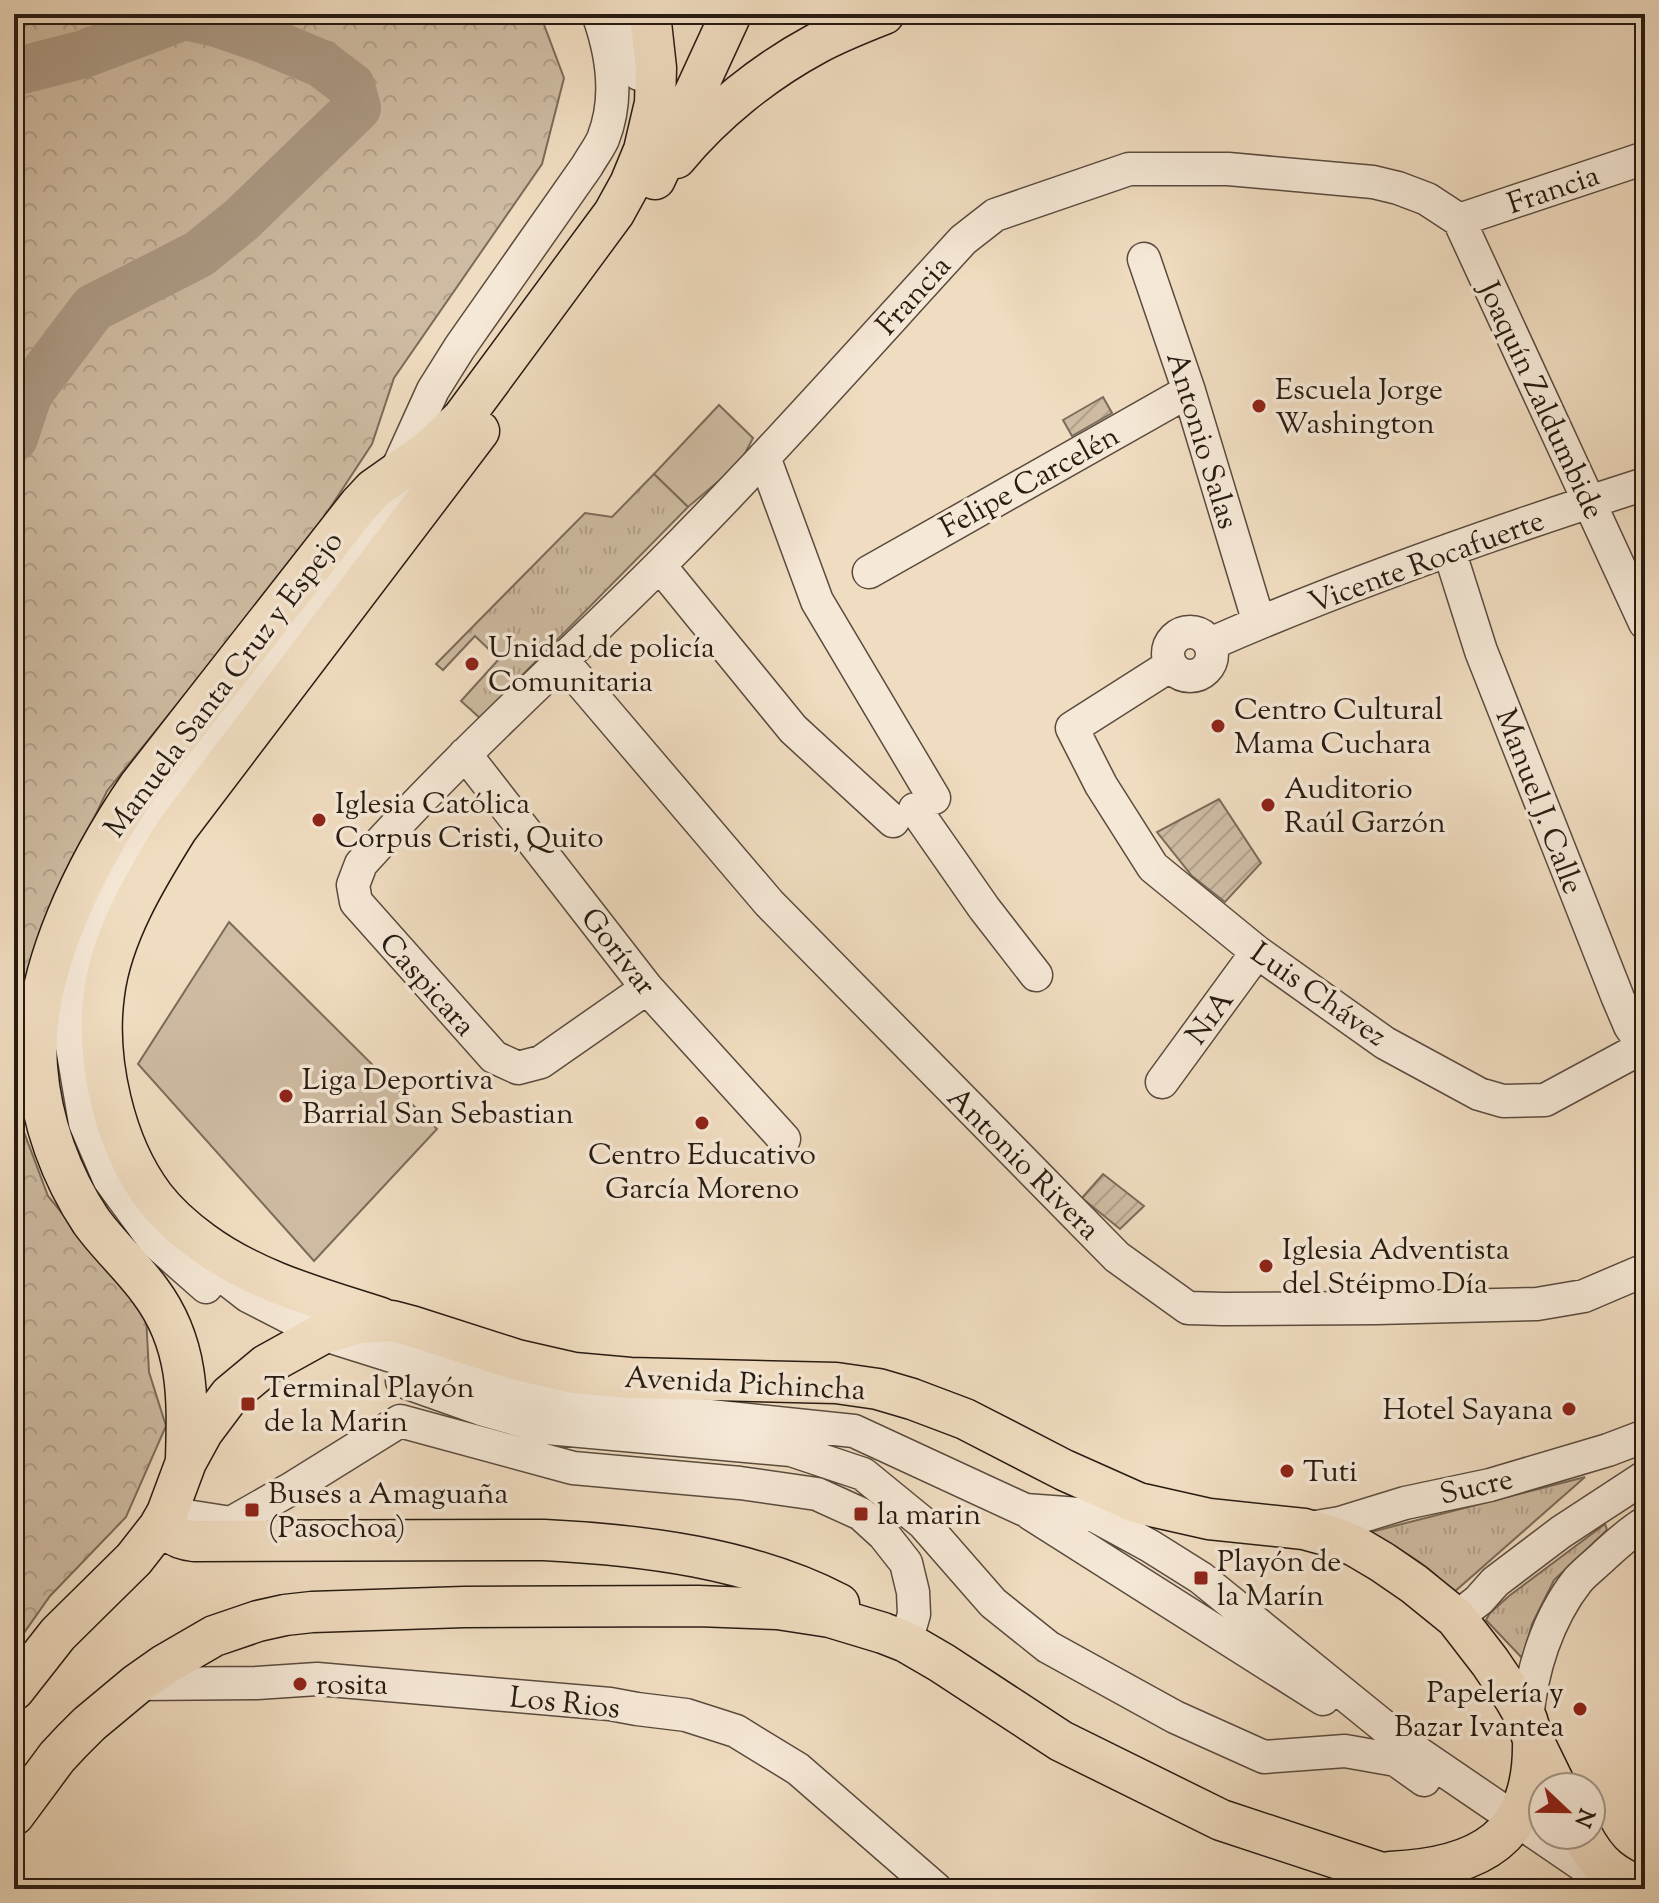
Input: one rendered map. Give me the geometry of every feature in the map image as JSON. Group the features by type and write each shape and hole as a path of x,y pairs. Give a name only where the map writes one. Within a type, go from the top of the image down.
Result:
{"main road":[{"name":"Manuela Santa Cruz y Espejo","path":"186,1462 186,1380 177,1339 160,1305 85,1210 68,1180 49,1133 37,1066 39,1020 54,953 80,887 139,786 359,505 374,489 432,448 462,419 614,213 644,150 655,103 656,58 650,14"},
{"name":"Manuela Santa Cruz y Espejo","path":"392,1321 266,1279 202,1243 154,1198 132,1160 115,1114 104,1063 104,993 109,969 127,919 177,829 477,433 639,210 731,14"},
{"path":"639,210 687,145 746,91 817,43 884,14"},
{"name":"Avenida Pichincha","path":"14,1690 58,1634 134,1559 159,1527 186,1462 203,1431 230,1395 266,1365 311,1340 359,1323 392,1321 517,1360 574,1373 630,1378 836,1383 878,1389 965,1419 1064,1470 1138,1503 1209,1519 1304,1529 1333,1537 1369,1554 1414,1584 1456,1618 1505,1683 1549,1771"},
{"path":"167,1513 168,1526 173,1535 194,1541 544,1540 598,1543 730,1565 800,1586 848,1609 959,1673 1061,1741 1221,1820 1430,1889"},
{"path":"14,1815 72,1741 137,1684 214,1636 285,1615 464,1607 778,1609 830,1617 906,1642"},
{"path":"1382,1873 1457,1862 1491,1846 1511,1826 1525,1802 1531,1779 1530,1730"},
{"path":"1590,1851 1618,1878 1644,1889"}],"street":[{"path":"598,14 607,40 612,83 610,112 603,139 433,390 397,473 155,812 116,873 88,942 71,1041 85,1123 109,1179 155,1242 212,1292 311,1340 481,1409 547,1428 791,1450 863,1474 923,1523 993,1603 1048,1647 1175,1717 1264,1757 1345,1751 1396,1760 1619,1889"},
{"path":"624,14 636,41 640,89 636,125 626,160 605,200 432,448 162,824 123,892 96,967 88,1022 91,1079 106,1137 124,1179 147,1212 178,1242 311,1340 580,1405 854,1431 1025,1510 1093,1515 1201,1578 1586,1889"},
{"name":"Francia","path":"361,864 465,754 660,566 963,240 995,215 1129,169 1228,169 1373,182 1427,199 1459,220 1645,158"},
{"name":"Joaquín Zaldumbide","path":"1459,220 1645,623"},
{"name":"Antonio Salas","path":"1144,259 1189,391 1259,623"},
{"name":"Felipe Carcelén","path":"869,572 1189,391"},
{"path":"764,457 817,601 914,810 1036,975"},
{"name":"Vicente Rocafuerte","path":"1072,728 1171,665 1167,657 1168,648 1179,634 1197,632 1210,644 1449,550 1645,484"},
{"name":"Manuel J. Calle","path":"1449,550 1481,651 1618,998 1630,1026 1645,1046"},
{"path":"660,566 793,729 914,810"},
{"name":"Antonio Rivera","path":"562,660 769,903 1117,1257 1188,1308 1537,1304 1584,1296 1645,1270"},
{"name":"Luis Chávez","path":"1072,728 1101,785 1153,867 1257,952 1385,1043 1479,1094 1503,1101 1545,1100 1645,1046"},
{"name":"Gorívar","path":"465,754 647,988 784,1139"},
{"name":"Caspicara","path":"361,864 353,885 356,902 494,1057 518,1068 541,1062 647,988"},
{"name":"N1A","path":"1162,1082 1257,952"},
{"path":"167,1513 231,1523 400,1421 573,1468 740,1483 817,1494 861,1514 884,1535 906,1563 913,1592 914,1614 906,1642"},
{"name":"Sucre","path":"1304,1529 1340,1523 1405,1503 1490,1485 1645,1436"},
{"path":"1456,1618 1495,1582 1561,1532 1645,1477"},
{"path":"1530,1730 1529,1699 1536,1668 1561,1605 1580,1578 1645,1523"},
{"name":"Los Rios","path":"137,1684 317,1679 610,1704 686,1715 736,1731 798,1769 936,1889"}],"green space":[{"path":"14,14 540,14 564,78 542,164 394,378 372,444 305,546 107,791 39,933 22,1029 21,1124 48,1196 146,1316 149,1372 166,1426 126,1517 50,1596 14,1647"},
{"path":"1103,397 1112,413 1072,436 1063,420"},
{"path":"719,405 753,438 740,463 688,507 654,474"},
{"path":"654,474 688,507 480,718 461,701 499,659 475,636 443,670 436,664 585,513 612,517"},
{"path":"1219,799 1261,863 1225,902 1192,876 1157,832"},
{"name":"Liga Deportiva Barrial San Sebastian","path":"229,922 437,1129 314,1261 138,1064"},
{"path":"1103,1174 1144,1206 1120,1229 1082,1198"},
{"path":"1585,1477 1453,1593 1425,1567 1371,1532"},
{"path":"1605,1524 1607,1530 1554,1580 1532,1624 1523,1659 1486,1620 1490,1613"}],"waterway":[{"path":"14,69 22,70 84,54 184,16 217,23 322,64 351,86 357,108 241,220 199,254 93,308 29,393 14,438"}],"place":[{"name":"Escuela Jorge Washington","path":"1259,406"},
{"name":"Unidad de policía Comunitaria","path":"472,664"},
{"name":"Centro Cultural Mama Cuchara","path":"1218,726"},
{"name":"Auditorio Raúl Garzón","path":"1268,805"},
{"name":"Iglesia Católica Corpus Cristi, Quito","path":"319,820"},
{"name":"Liga Deportiva Barrial San Sebastian","path":"286,1096"},
{"name":"Centro Educativo García Moreno","path":"702,1123"},
{"name":"Iglesia Adventista del Stéipmo Día","path":"1266,1266"},
{"name":"Terminal Playón de la Marin","path":"248,1404"},
{"name":"Hotel Sayana","path":"1569,1409"},
{"name":"Tuti","path":"1287,1471"},
{"name":"Buses a Amaguaña (Pasochoa)","path":"252,1510"},
{"name":"la marin","path":"861,1514"},
{"name":"Playón de la Marín","path":"1201,1578"},
{"name":"rosita","path":"300,1684"},
{"name":"Papelería y Bazar Ivantea","path":"1580,1709"}]}
